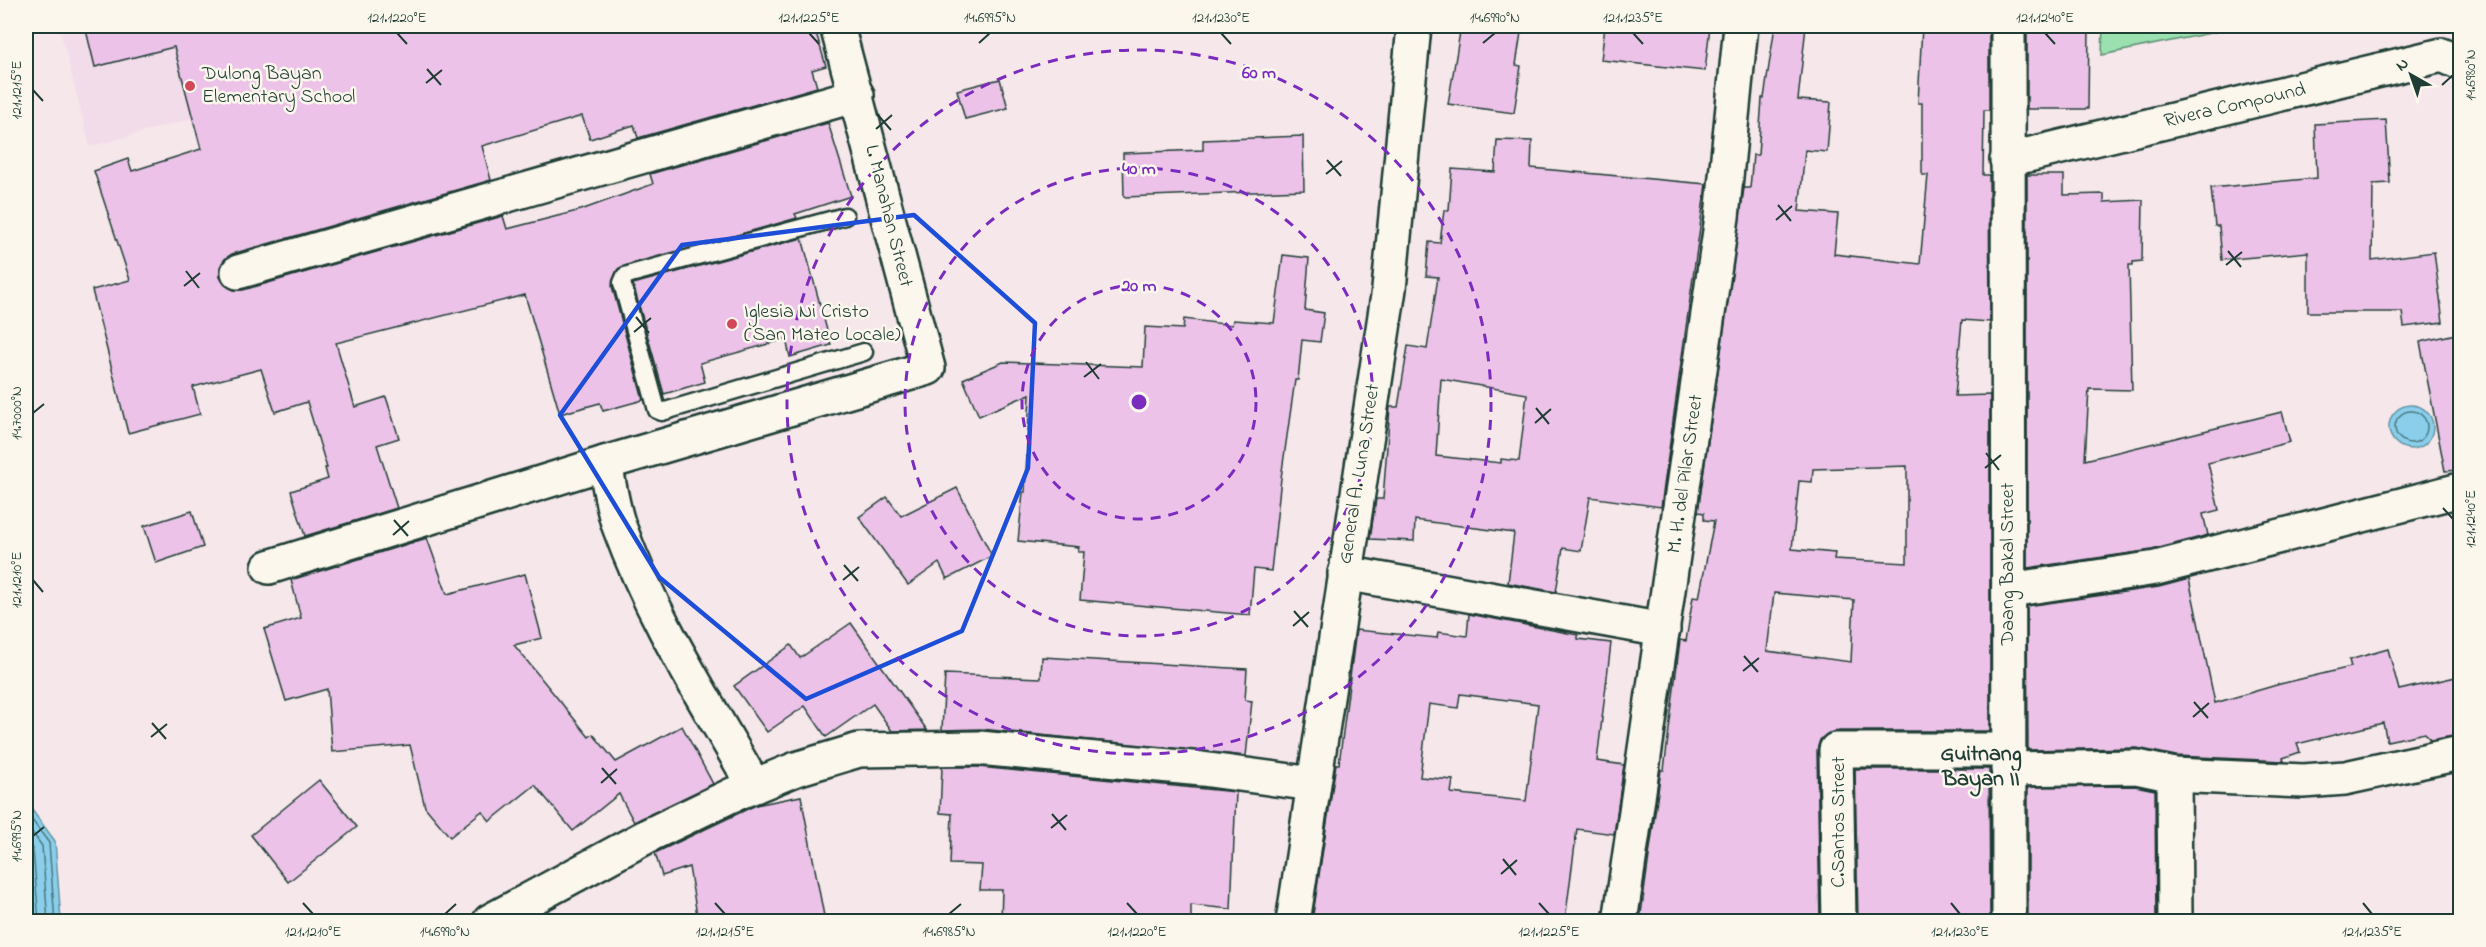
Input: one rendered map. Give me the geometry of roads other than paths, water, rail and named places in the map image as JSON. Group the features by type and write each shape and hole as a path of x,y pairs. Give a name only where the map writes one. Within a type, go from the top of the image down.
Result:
{"street":[{"name":"L. Manahan Street","path":"605,463 925,370 927,365 837,26"},
{"name":"General A. Luna Street","path":"1293,921 1389,289 1413,26"},
{"name":"M. H. del Pilar Street","path":"1620,921 1721,229 1741,26"},
{"name":"Daang Bakal Street","path":"2008,26 2009,921"},
{"name":"Rivera Compound","path":"2007,160 2442,55 2460,63"},
{"path":"238,272 857,95"},
{"path":"269,567 605,463 618,523 640,577 682,666 754,786"},
{"path":"2008,590 2156,568 2460,490"},
{"path":"1345,573 1663,630"},
{"path":"490,921 651,834 754,786 796,769 859,750 979,748 1202,769 1313,784"},
{"name":"C.Santos Street","path":"1839,921 1836,750 2008,760"},
{"path":"2008,760 2137,768 2174,775 2303,781 2345,778 2395,769 2460,753"},
{"path":"2174,775 2175,921"}],"lane":[{"path":"844,216 634,273 625,276 621,283 657,410 662,412 864,352"}],"water":[{"path":"2411,405 2420,406 2427,411 2432,418 2432,436 2427,443 2420,448 2411,449 2402,448 2395,443 2390,436 2389,427 2390,418 2395,411 2402,406"},
{"path":"26,802 55,841 61,921 26,921"}],"place":[{"name":"Dulong Bayan Elementary School","path":"190,86"},
{"name":"Iglesia Ni Cristo (San Mateo Locale)","path":"732,324"}],"district":[{"name":"Guitnang Bayan II","path":"1981,768"}]}
